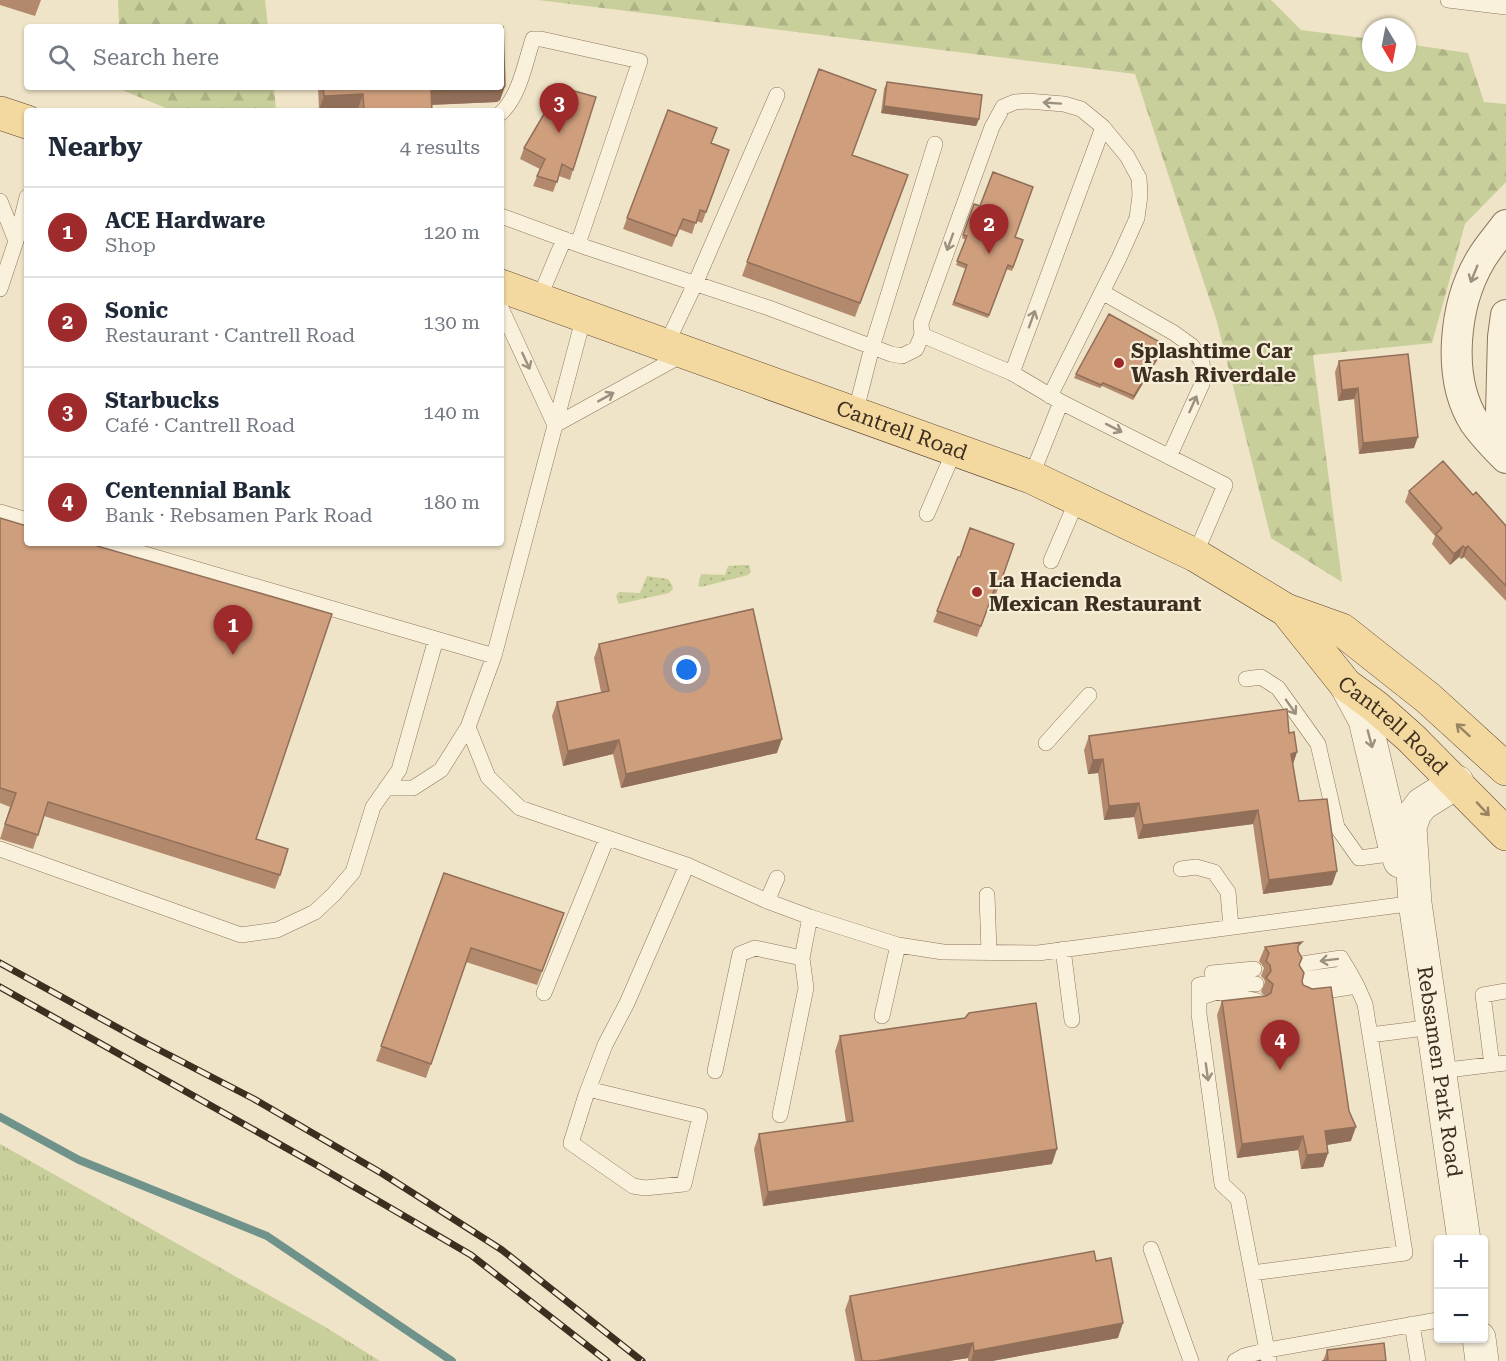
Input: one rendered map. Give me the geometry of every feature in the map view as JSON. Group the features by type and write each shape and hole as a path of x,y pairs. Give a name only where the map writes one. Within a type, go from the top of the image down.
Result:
{"main road":[{"path":"0,113 24,121"},
{"name":"Cantrell Road","path":"504,287 955,449 1031,477 1078,498 1195,555 1286,610 1342,630 1428,698 1506,769"},
{"name":"Cantrell Road","path":"1286,610 1346,686 1376,707 1411,738 1506,834"}],"street":[{"path":"1503,455 1474,421 1462,395 1457,365 1458,335 1463,304 1481,258 1506,225"},
{"path":"1503,455 1503,336 1506,315"},
{"name":"Rebsamen Park Road","path":"1346,686 1365,720 1397,853 1414,903"},
{"name":"Rebsamen Park Road","path":"1456,782 1422,804 1415,813 1410,827 1414,903 1463,1235"},
{"path":"1480,1343 1482,1361"}],"lane":[{"path":"1448,0 1506,7"},
{"path":"504,110 515,93 533,39 639,61 571,242 538,301"},
{"path":"555,425 676,349 695,284 777,95"},
{"path":"504,217 902,356 916,349 922,335 921,323 992,127 1003,107 1015,102 1027,101 1064,104 1081,109 1102,127 1127,156 1139,178 1140,195 1137,218 1056,399 1031,477"},
{"path":"1012,374 1102,127"},
{"path":"855,414 872,347 935,144"},
{"path":"0,201 22,238"},
{"path":"0,288 22,238 24,222"},
{"path":"1102,292 1183,339 1192,346 1202,362 1202,384 1169,457"},
{"path":"504,314 555,425"},
{"path":"386,788 412,788 441,770 468,727 494,656 584,316"},
{"path":"922,335 1012,374 1056,399 1225,485 1195,555"},
{"path":"927,514 955,449"},
{"path":"1051,561 1078,498"},
{"path":"0,512 24,519"},
{"path":"117,546 494,656"},
{"path":"0,849 241,935 277,930 315,912 353,872 373,807 399,770 436,639"},
{"path":"1246,679 1261,677 1278,688 1317,744 1337,826 1359,858 1397,853"},
{"path":"1046,743 1089,695"},
{"path":"468,727 488,777 520,808 687,865 810,917 898,945 943,952 1038,953 1414,903"},
{"path":"544,993 607,838"},
{"path":"588,1089 699,1116 684,1184 645,1188 633,1186 571,1143 588,1089 605,1045 627,1003 687,865"},
{"path":"1181,869 1196,867 1214,872 1228,892 1231,927"},
{"path":"768,901 777,878"},
{"path":"987,895 989,952"},
{"path":"780,1115 806,988 802,958 810,917"},
{"path":"882,1016 898,945"},
{"path":"715,1071 740,954 754,948 802,958"},
{"path":"1063,949 1072,1020"},
{"path":"1252,1273 1405,1253 1365,1004 1357,986 1350,972 1304,979 1357,986"},
{"path":"1199,991 1217,981 1255,977"},
{"path":"1199,991 1217,992 1258,1001"},
{"path":"1199,991 1199,1014 1222,1184 1238,1199 1269,1356"},
{"path":"1439,1071 1499,1064 1483,995 1506,991"},
{"path":"1370,1035 1433,1027"},
{"path":"1151,1249 1191,1361"},
{"path":"1235,1361 1244,1356 1269,1356 1434,1321"},
{"path":"1412,1324 1418,1361"}],"green space":[{"path":"118,0 265,0 268,24 119,24"},
{"path":"538,0 1271,0 1301,30 1362,38 1362,72 1416,72 1416,45 1468,53 1484,102 1506,104 1506,182 1465,224 1432,343 1313,355 1342,582 1271,538 1217,322 1135,74"},
{"path":"122,90 274,90 276,108 166,108"},
{"path":"749,565 751,572 748,575 698,586 701,574 725,575 728,566"},
{"path":"647,576 668,579 673,589 669,593 619,604 616,596 619,592 640,593"},
{"path":"0,1144 322,1325 380,1361 0,1361"}],"building":[{"path":"819,69 876,90 852,155 908,175 860,303 747,262"},
{"path":"887,82 982,95 979,119 884,106"},
{"path":"560,87 596,97 573,170 562,164 557,182 537,176 545,159 524,148"},
{"path":"323,90 455,90 431,91 432,108 364,108 363,94 324,96"},
{"path":"668,110 717,128 711,143 729,150 706,212 700,210 696,223 683,219 676,236 627,218"},
{"path":"993,172 1033,187 1015,237 1023,240 1013,267 1008,265 989,315 954,302 967,265 957,261 967,236 963,235 974,204 980,206"},
{"name":"Splashtime Car Wash Riverdale","path":"1109,314 1165,345 1134,396 1076,374"},
{"path":"1408,354 1418,437 1363,443 1358,388 1342,390 1339,361"},
{"path":"1443,461 1473,495 1476,492 1506,526 1506,586 1468,546 1465,548 1463,546 1454,554 1436,534 1442,528 1409,491"},
{"path":"0,518 24,525 24,546 97,546 332,614 256,839 288,849 280,875 48,802 38,835 5,824 16,793 0,788"},
{"name":"La Hacienda Mexican Restaurant","path":"970,528 1014,544 999,587 996,585 981,626 937,611"},
{"path":"753,609 782,739 626,774 619,740 568,751 557,702 609,691 599,644"},
{"path":"1287,709 1289,733 1294,732 1297,752 1291,754 1299,801 1327,799 1337,871 1269,880 1258,810 1143,825 1139,803 1109,806 1103,759 1093,760 1089,736"},
{"path":"444,873 564,913 542,971 471,948 431,1064 381,1046"},
{"path":"1302,942 1298,946 1298,951 1302,958 1299,965 1304,973 1303,985 1312,989 1331,987 1349,1111 1356,1127 1325,1131 1328,1153 1307,1155 1303,1136 1242,1144 1222,1001 1266,996 1271,993 1273,984 1266,978 1271,971 1266,961 1269,953 1265,947"},
{"path":"1036,1003 1057,1149 768,1192 759,1134 853,1121 840,1036 965,1018 969,1013"},
{"path":"1094,1251 1096,1261 1111,1258 1123,1323 974,1351 973,1343 876,1361 862,1361 850,1296"},
{"path":"1384,1343 1386,1361 1322,1361 1328,1360 1327,1350"}],"waterway":[{"path":"0,1117 79,1160 267,1236 452,1361"}],"railway":[{"path":"0,963 254,1099 383,1174 502,1250 642,1361"},
{"path":"0,987 320,1167 471,1255 607,1361"}],"place":[{"name":"Starbucks","path":"559,133"},
{"name":"Sonic","path":"989,254"},
{"name":"Splashtime Car Wash Riverdale","path":"1119,363"},
{"name":"La Hacienda Mexican Restaurant","path":"977,592"},
{"name":"ACE Hardware","path":"233,655"},
{"name":"Centennial Bank","path":"1280,1070"}]}
